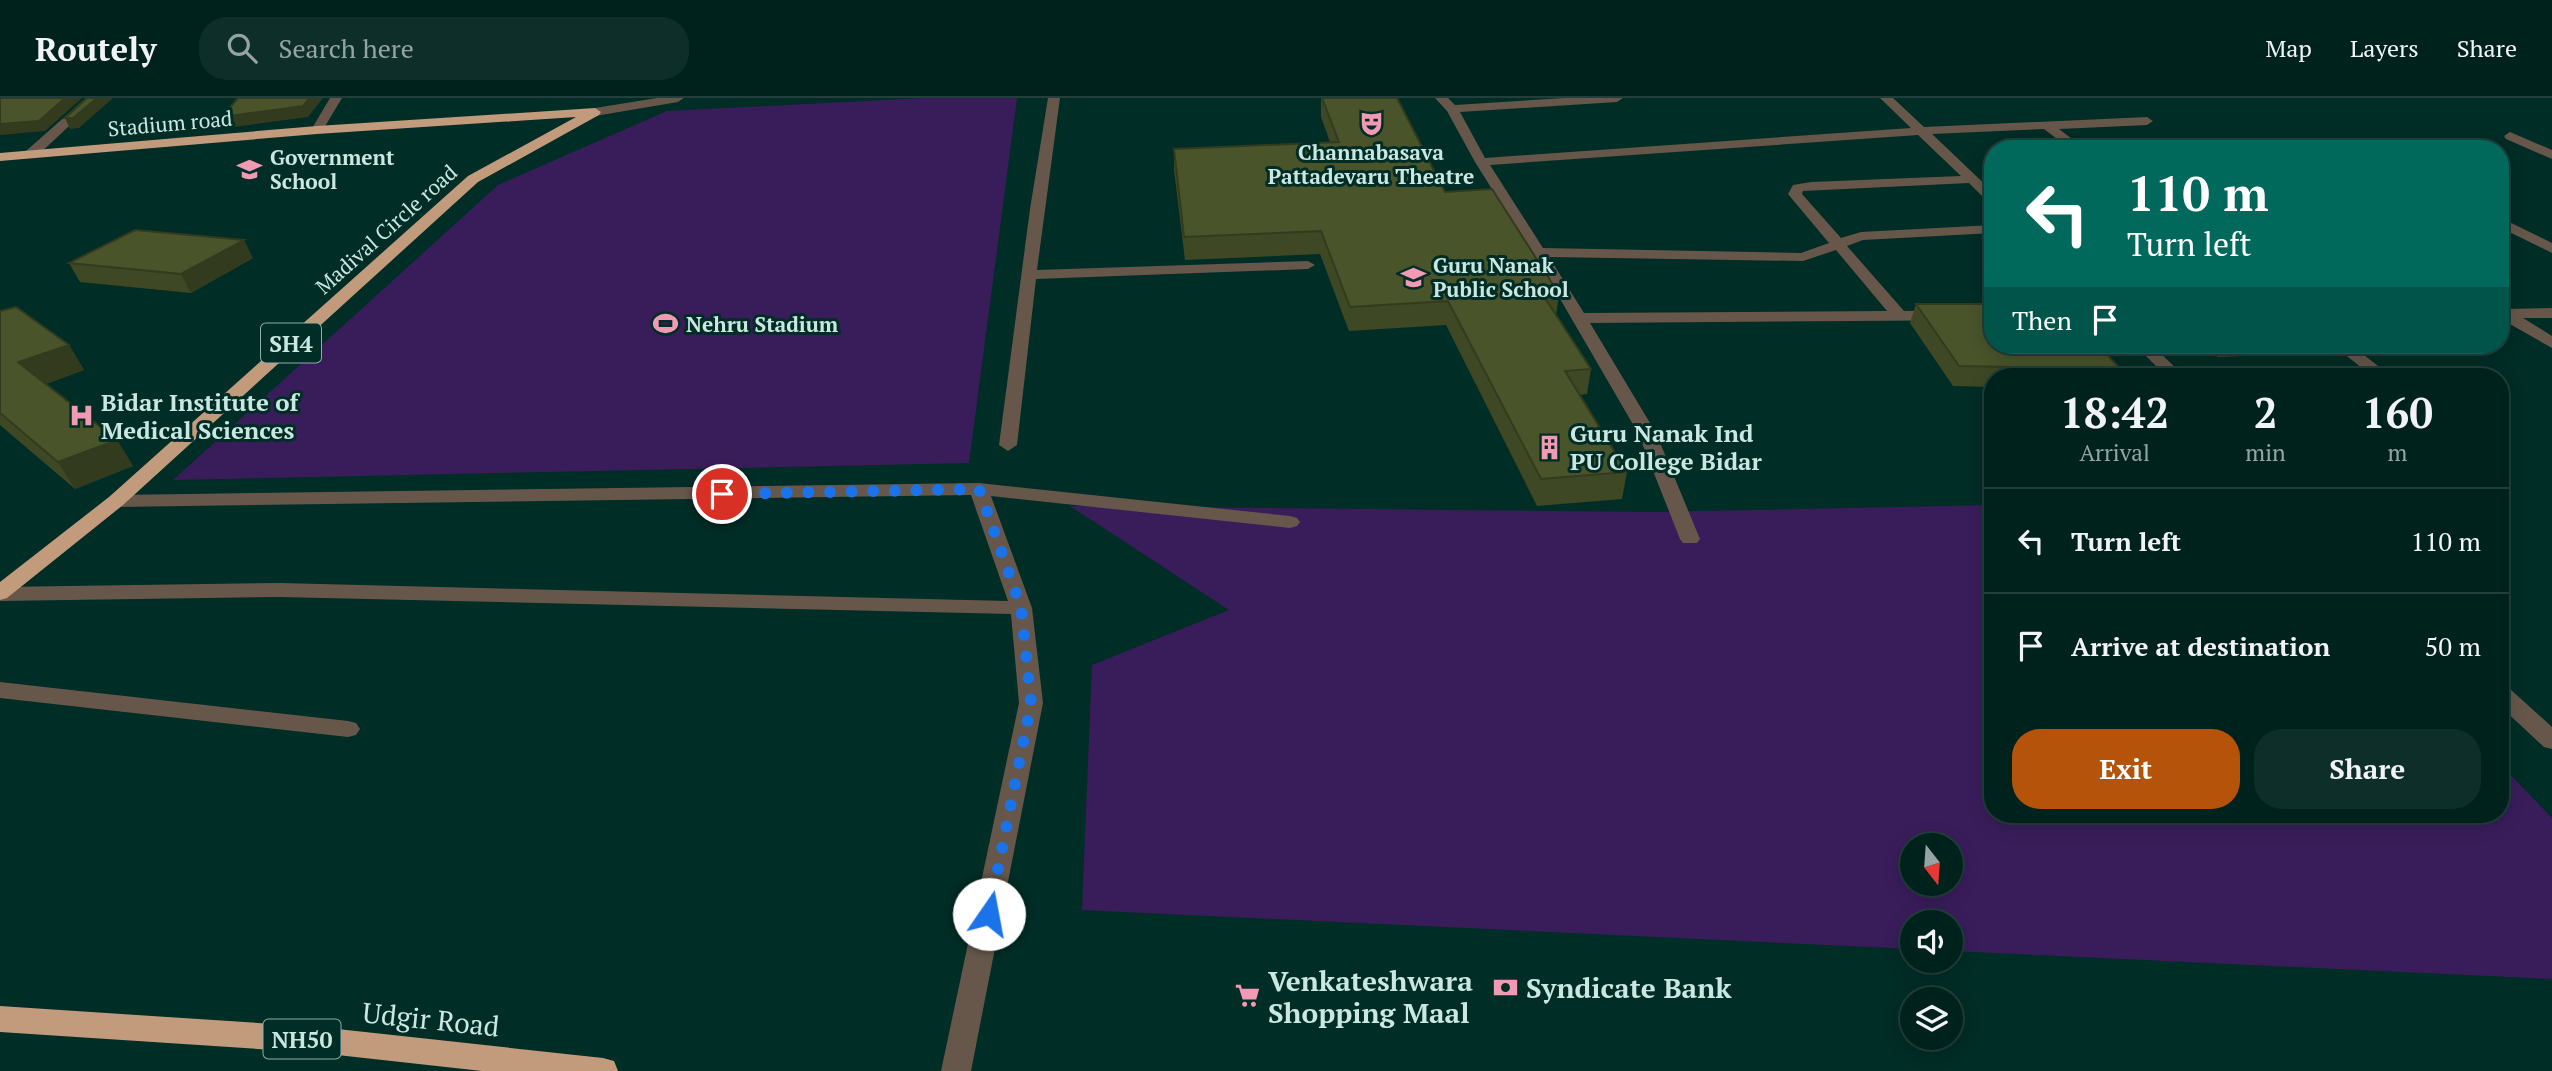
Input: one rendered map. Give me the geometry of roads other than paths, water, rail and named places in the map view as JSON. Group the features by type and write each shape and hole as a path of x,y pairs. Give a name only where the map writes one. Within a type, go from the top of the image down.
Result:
{"highway":[{"name":"Stadium road","path":"0,157 317,130 595,112"},
{"name":"Madival Circle road","path":"0,593 116,501 473,179 595,112"},
{"name":"Udgir Road","path":"0,1019 319,1041 603,1071"}],"street":[{"path":"31,154 93,98"},
{"path":"317,130 336,98"},
{"path":"595,112 678,98"},
{"path":"1008,445 1054,98"},
{"path":"1617,98 1447,104 1647,433 1690,539"},
{"path":"1886,98 1984,190"},
{"path":"1482,162 1922,131 2147,121"},
{"path":"2047,127 2066,140"},
{"path":"2510,136 2552,155"},
{"path":"1901,317 1840,243 1795,194 1798,188 1973,180"},
{"path":"2509,226 2552,249"},
{"path":"1539,252 1803,257 1861,236 1984,229"},
{"path":"2509,238 2529,237"},
{"path":"1029,275 1308,265"},
{"path":"2509,314 2552,313"},
{"path":"1579,318 1984,315"},
{"path":"2509,318 2552,343"},
{"path":"2152,354 2167,368"},
{"path":"2353,354 2371,368"},
{"path":"116,501 979,489 1290,522"},
{"path":"956,1071 1031,703 1021,607 979,489"},
{"path":"0,593 280,590 1021,607"},
{"path":"0,690 348,729"},
{"path":"2509,701 2552,741"}],"place":[{"name":"Channabasava Pattadevaru Theatre","path":"1371,123"},
{"name":"Government School","path":"250,169"},
{"name":"Guru Nanak Public School","path":"1413,277"},
{"name":"Nehru Stadium","path":"666,324"},
{"name":"Bidar Institute of Medical Sciences","path":"81,416"},
{"name":"Guru Nanak Ind PU College Bidar","path":"1550,447"},
{"name":"Syndicate Bank","path":"1506,987"},
{"name":"Venkateshwara Shopping Maal","path":"1248,996"}]}
